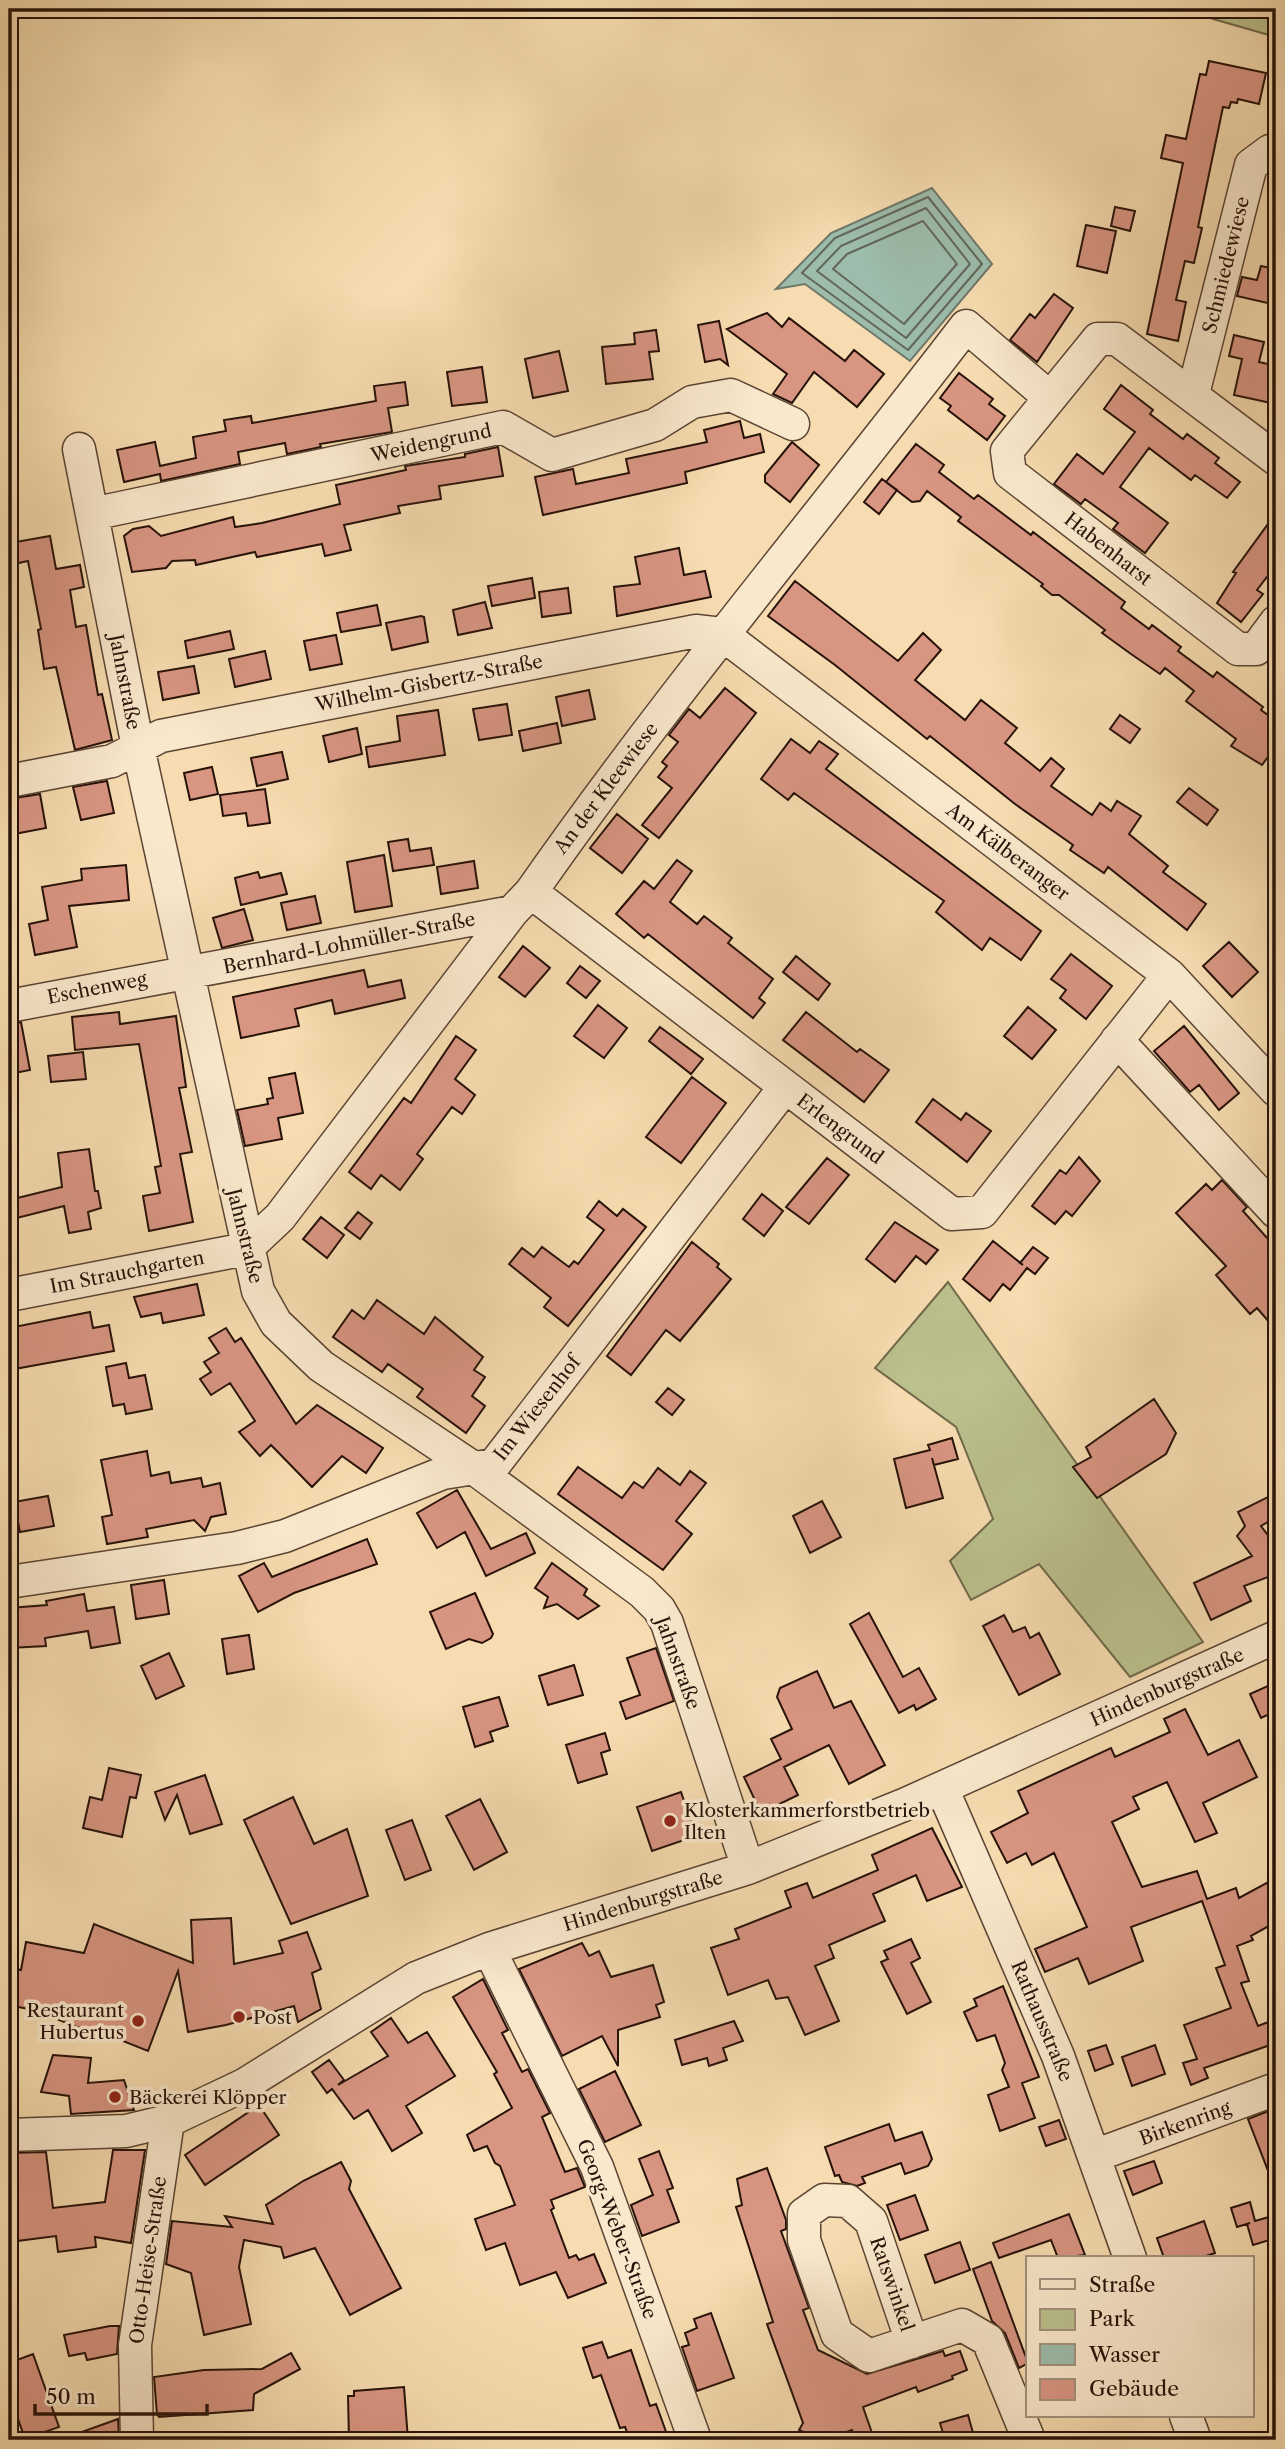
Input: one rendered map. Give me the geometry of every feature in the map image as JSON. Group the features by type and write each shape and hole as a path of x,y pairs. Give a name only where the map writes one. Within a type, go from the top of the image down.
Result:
{"street":[{"name":"Schmiedewiese","path":"1193,394 1251,165 1270,151 1276,152"},
{"name":"An der Kleewiese","path":"246,1249 281,1217 722,634 858,467 966,326 1049,397"},
{"name":"Habenharst","path":"1276,459 1193,394 1117,340 1098,340 1007,451 1010,473 1238,649 1256,649 1276,622"},
{"name":"Weidengrund","path":"92,514 503,428 552,455 655,425 692,402 731,395 793,424"},
{"name":"Jahnstraße","path":"79,449 186,973 246,1249 258,1291 276,1323 321,1366 475,1469 642,1592 659,1609 667,1623 748,1868"},
{"name":"Wilhelm-Gisbertz-Straße","path":"9,781 112,761 161,736 696,631 722,634"},
{"name":"Am Kälberanger","path":"722,634 1168,975 1276,1090"},
{"name":"Bernhard-Lohmüller-Straße","path":"186,973 521,902"},
{"name":"Erlengrund","path":"521,902 785,1087 952,1214 982,1212 1168,975"},
{"name":"Eschenweg","path":"9,1006 186,973"},
{"path":"1117,1040 1276,1212"},
{"name":"Im Wiesenhof","path":"9,1582 237,1548 285,1536 443,1473 494,1465 785,1087"},
{"name":"Im Strauchgarten","path":"9,1296 246,1249"},
{"name":"Hindenburgstraße","path":"9,2135 125,2131 168,2122 244,2085 416,1978 489,1949 748,1868 942,1788 1276,1637"},
{"name":"Rathausstraße","path":"942,1788 1058,2056 1129,2256"},
{"name":"Georg-Weber-Straße","path":"489,1949 597,2167 695,2440"},
{"name":"Birkenring","path":"1094,2156 1276,2089"},
{"name":"Otto-Heise-Straße","path":"137,2440 135,2345 168,2122"},
{"name":"Ratswinkel","path":"912,2342 871,2221 848,2202 824,2200 804,2214 804,2240 837,2333 869,2356 912,2342 962,2325 988,2340 1029,2440"},
{"path":"1187,2418 1195,2440"}],"green space":[{"path":"1222,9 1276,9 1276,37 1213,19"},
{"path":"948,1282 1203,1642 1130,1677 1039,1564 971,1600 950,1561 993,1519 956,1427 875,1368"}],"water":[{"path":"932,188 992,264 910,361 805,284 776,289 831,233"}],"building":[{"path":"1209,61 1266,73 1259,104 1238,99 1237,103 1231,102 1229,108 1223,107 1198,227 1202,228 1194,263 1185,261 1176,300 1186,302 1178,341 1147,334 1183,163 1161,158 1166,135 1186,139 1200,74 1206,75"},
{"path":"1115,207 1135,211 1130,231 1111,226"},
{"path":"1086,225 1116,231 1107,273 1077,266"},
{"path":"1261,266 1276,269 1276,305 1237,296 1242,277 1257,280"},
{"path":"1054,294 1073,308 1037,362 1010,340 1030,314 1035,318"},
{"path":"767,313 782,327 789,318 845,361 854,350 884,374 857,407 814,372 792,403 773,394 787,374 727,329"},
{"path":"719,321 728,365 720,359 705,362 698,325"},
{"path":"656,330 659,351 649,352 653,379 606,384 602,347 635,344 634,333"},
{"path":"1234,335 1264,342 1259,362 1276,366 1271,403 1234,395 1242,359 1229,356"},
{"path":"559,351 568,391 533,398 525,359"},
{"path":"482,367 487,402 452,406 447,372"},
{"path":"959,373 993,399 989,404 1005,416 987,440 948,410 951,406 940,398"},
{"path":"405,382 408,405 388,408 392,432 320,444 321,447 287,454 285,443 238,452 240,464 161,481 160,474 124,482 117,450 155,442 160,466 196,458 193,437 226,431 224,420 251,416 252,423 376,401 374,386"},
{"path":"1121,385 1153,410 1150,414 1183,439 1187,434 1219,458 1215,463 1240,482 1227,498 1195,475 1191,480 1149,448 1120,487 1168,523 1145,553 1113,529 1118,523 1085,499 1081,504 1054,484 1077,454 1103,474 1135,432 1104,409"},
{"path":"740,421 744,438 760,434 764,452 685,472 687,483 543,515 535,477 573,469 576,484 629,473 626,459 707,442 704,430"},
{"path":"792,442 819,465 790,502 765,482 765,475"},
{"path":"916,444 944,465 939,472 974,499 978,495 1031,535 1033,532 1125,602 1121,608 1149,629 1152,625 1181,647 1178,651 1213,677 1217,672 1263,707 1261,710 1276,721 1276,746 1262,765 1231,746 1236,739 1186,701 1194,691 1165,668 1160,674 1102,633 1105,630 1059,595 1052,595 1041,586 1043,584 958,521 961,517 927,491 920,501 912,502 886,482"},
{"path":"498,447 503,476 439,486 441,499 398,506 400,513 344,525 351,550 325,556 322,544 257,557 255,552 196,565 195,560 172,561 166,568 132,572 124,536 133,529 149,526 161,536 233,517 235,527 262,523 340,504 336,485 406,470 405,466 465,457 465,454"},
{"path":"882,479 897,490 879,514 864,502"},
{"path":"1276,513 1276,565 1257,590 1263,594 1241,622 1217,603 1236,573 1233,572"},
{"path":"50,536 56,569 80,565 84,587 70,590 76,627 86,625 98,695 102,694 112,740 75,750 56,667 44,669 38,630 41,629 28,561 14,564 10,543"},
{"path":"679,548 684,575 705,571 711,597 617,616 614,587 640,584 635,557"},
{"path":"532,578 535,598 492,606 488,586"},
{"path":"795,581 898,661 923,633 941,650 915,680 965,720 981,700 1017,728 1005,743 1040,771 1051,758 1064,769 1051,786 1092,815 1100,803 1111,811 1117,801 1141,816 1129,834 1168,866 1163,872 1206,904 1187,930 1108,867 1104,873 1070,850 1073,845 1015,804 930,736 927,739 835,665 768,616"},
{"path":"568,588 571,613 542,617 539,592"},
{"path":"485,602 492,628 458,635 453,610"},
{"path":"377,605 381,625 341,632 337,613"},
{"path":"424,617 428,642 392,650 386,623"},
{"path":"230,631 234,649 188,658 185,641"},
{"path":"336,635 342,664 310,670 304,641"},
{"path":"265,651 271,679 235,687 229,659"},
{"path":"194,666 199,693 163,700 158,672"},
{"path":"725,688 756,713 659,838 642,825 672,788 658,777 667,766 662,762 678,742 669,735 689,709 700,718"},
{"path":"589,690 595,719 562,726 556,697"},
{"path":"507,704 512,735 479,740 473,709"},
{"path":"438,710 445,755 369,767 366,747 400,741 397,716"},
{"path":"1120,715 1140,729 1130,743 1110,729"},
{"path":"557,723 561,743 523,751 519,731"},
{"path":"357,728 362,754 329,762 323,736"},
{"path":"791,739 810,753 819,741 838,754 826,769 1041,931 1021,960 990,938 982,950 936,912 944,901 794,793 788,800 761,779"},
{"path":"282,752 288,779 257,786 251,758"},
{"path":"212,767 218,794 190,800 184,773"},
{"path":"107,781 114,813 81,820 73,787"},
{"path":"1189,788 1218,810 1207,825 1177,802"},
{"path":"265,789 270,823 248,826 246,813 223,816 220,795"},
{"path":"40,794 46,828 9,835 9,799"},
{"path":"617,814 648,839 622,873 590,848"},
{"path":"408,839 410,851 431,848 434,865 393,871 388,842"},
{"path":"384,855 392,906 355,912 347,862"},
{"path":"677,860 692,871 670,902 697,924 704,916 732,938 728,943 773,979 759,998 765,1003 753,1018 648,934 644,938 616,914 644,881 654,889"},
{"path":"474,861 478,888 441,894 437,867"},
{"path":"126,865 129,900 69,906 77,947 35,955 29,924 48,920 42,887 82,880 81,869"},
{"path":"258,872 260,878 281,873 287,894 241,905 235,878"},
{"path":"315,896 321,923 287,930 281,903"},
{"path":"244,909 253,940 222,948 213,918"},
{"path":"1229,942 1258,972 1232,997 1203,966"},
{"path":"523,946 550,968 525,997 499,977"},
{"path":"1071,954 1112,986 1086,1019 1060,998 1066,990 1051,979"},
{"path":"796,956 830,984 818,1000 783,972"},
{"path":"580,966 600,981 586,998 567,983"},
{"path":"364,970 368,987 401,980 405,998 335,1014 332,1000 295,1009 299,1026 241,1038 233,997"},
{"path":"598,1005 627,1028 604,1058 574,1036"},
{"path":"1028,1007 1056,1030 1032,1059 1004,1036"},
{"path":"119,1012 120,1024 176,1016 186,1087 179,1088 192,1152 180,1154 193,1222 149,1231 143,1196 160,1193 155,1167 161,1166 139,1044 75,1050 72,1017"},
{"path":"806,1012 857,1052 860,1049 889,1070 864,1102 783,1040"},
{"path":"21,1022 30,1070 9,1074 9,1024"},
{"path":"1184,1026 1239,1093 1219,1110 1199,1085 1190,1092 1154,1051"},
{"path":"660,1027 703,1059 691,1074 649,1041"},
{"path":"456,1036 476,1050 455,1079 475,1095 462,1114 452,1107 417,1154 423,1159 400,1190 381,1175 371,1189 349,1172 404,1098 411,1103"},
{"path":"83,1052 86,1079 51,1082 48,1056"},
{"path":"295,1073 303,1113 278,1118 282,1139 245,1146 237,1110 268,1104 267,1099 273,1098 269,1078"},
{"path":"692,1077 726,1103 681,1163 646,1137"},
{"path":"933,1099 961,1120 966,1113 991,1131 967,1162 916,1122"},
{"path":"89,1149 95,1191 98,1191 101,1208 88,1212 91,1229 69,1233 64,1206 9,1220 9,1200 62,1187 58,1153"},
{"path":"1079,1157 1100,1181 1072,1216 1066,1211 1055,1224 1032,1206 1060,1170 1066,1174"},
{"path":"827,1158 849,1175 809,1224 786,1207"},
{"path":"1222,1180 1247,1207 1243,1211 1276,1248 1276,1330 1257,1308 1250,1314 1216,1275 1226,1266 1176,1213 1206,1184 1212,1190"},
{"path":"762,1194 783,1211 764,1236 743,1219"},
{"path":"599,1201 617,1216 623,1209 646,1227 568,1326 544,1307 551,1298 509,1264 522,1248 534,1257 542,1247 569,1267 574,1261 578,1264 604,1230 587,1217"},
{"path":"358,1212 372,1223 360,1239 345,1228"},
{"path":"321,1217 344,1235 327,1258 303,1239"},
{"path":"895,1222 938,1250 926,1264 916,1256 895,1282 866,1259"},
{"path":"993,1241 1020,1263 1033,1247 1048,1258 1035,1274 1027,1268 1010,1290 1003,1284 990,1301 963,1279"},
{"path":"692,1242 719,1264 717,1267 731,1279 680,1341 666,1330 631,1375 607,1356"},
{"path":"197,1284 204,1315 163,1323 161,1313 141,1317 134,1297"},
{"path":"377,1300 424,1334 435,1317 483,1357 474,1370 485,1377 472,1396 485,1406 466,1433 417,1397 423,1389 388,1364 382,1372 333,1337 352,1310 364,1319"},
{"path":"90,1312 93,1328 109,1325 114,1351 9,1370 9,1328"},
{"path":"226,1328 235,1342 241,1338 296,1424 317,1405 383,1448 366,1473 342,1456 312,1487 271,1445 260,1456 239,1432 255,1421 230,1383 211,1395 200,1379 211,1372 204,1362 219,1353 209,1338"},
{"path":"126,1363 129,1378 145,1375 152,1409 126,1414 124,1404 113,1406 106,1367"},
{"path":"668,1388 684,1400 672,1415 656,1402"},
{"path":"1154,1399 1176,1433 1166,1454 1097,1498 1073,1467 1091,1457 1086,1447"},
{"path":"952,1438 958,1459 934,1465 932,1458 943,1498 906,1508 894,1459 930,1450 928,1445"},
{"path":"147,1451 151,1476 169,1472 171,1483 201,1478 203,1487 220,1483 226,1514 211,1517 205,1531 194,1520 146,1529 148,1537 107,1544 102,1517 112,1515 101,1460"},
{"path":"578,1467 622,1498 634,1482 643,1488 658,1468 680,1485 690,1471 706,1483 676,1521 692,1534 663,1570 558,1494"},
{"path":"457,1490 491,1549 526,1533 535,1553 486,1576 465,1532 437,1548 417,1513"},
{"path":"1276,1493 1276,1517 1261,1526 1276,1546 1276,1574 1244,1586 1251,1601 1211,1620 1194,1583 1252,1556 1237,1536 1245,1526 1238,1512"},
{"path":"48,1496 54,1526 20,1532 14,1502"},
{"path":"822,1501 841,1537 810,1553 793,1516"},
{"path":"367,1539 377,1564 294,1593 258,1612 239,1576 264,1563 272,1577"},
{"path":"552,1563 587,1589 584,1595 599,1606 578,1619 557,1604 544,1608 548,1597 535,1588"},
{"path":"164,1580 169,1614 136,1619 131,1585"},
{"path":"475,1593 493,1634 491,1638 482,1643 469,1639 446,1649 430,1612"},
{"path":"84,1594 87,1611 114,1607 120,1643 91,1648 88,1631 45,1638 46,1646 9,1648 9,1608 47,1605 46,1601"},
{"path":"869,1613 903,1677 919,1668 936,1699 916,1710 914,1705 899,1713 850,1624"},
{"path":"1004,1615 1013,1632 1025,1627 1030,1638 1039,1633 1060,1674 1019,1695 983,1626"},
{"path":"249,1635 254,1669 227,1674 222,1639"},
{"path":"656,1648 674,1701 626,1719 620,1702 640,1695 627,1658"},
{"path":"169,1653 184,1686 156,1699 141,1666"},
{"path":"574,1665 583,1695 548,1705 539,1676"},
{"path":"817,1671 834,1708 851,1701 885,1765 849,1784 829,1745 784,1767 798,1795 761,1813 744,1777 781,1759 771,1739 792,1729 777,1697 780,1688"},
{"path":"1270,1685 1276,1698 1276,1711 1261,1718 1250,1694"},
{"path":"499,1697 508,1726 490,1732 493,1741 475,1747 463,1707"},
{"path":"1185,1709 1208,1755 1239,1740 1257,1777 1203,1803 1217,1833 1195,1842 1167,1782 1133,1797 1139,1809 1112,1822 1142,1887 1197,1871 1207,1899 1236,1888 1239,1898 1276,1878 1276,1922 1251,1936 1253,1940 1237,1946 1249,1981 1241,1983 1258,2026 1276,2019 1276,2043 1204,2068 1208,2078 1191,2085 1183,2063 1197,2059 1184,2025 1231,2008 1216,1968 1225,1965 1202,1901 1131,1927 1143,1961 1089,1984 1078,1958 1045,1972 1035,1949 1087,1927 1054,1853 1032,1865 1026,1853 1007,1863 991,1832 1028,1813 1018,1791 1111,1748 1115,1757 1170,1732 1164,1719"},
{"path":"605,1733 610,1750 601,1753 607,1774 578,1783 566,1745"},
{"path":"109,1768 141,1775 136,1798 130,1797 122,1837 83,1828 90,1797 102,1800"},
{"path":"205,1775 222,1824 190,1834 177,1795 165,1820 155,1792"},
{"path":"681,1792 696,1836 652,1851 637,1807"},
{"path":"293,1797 314,1844 347,1829 368,1896 291,1924 244,1820"},
{"path":"480,1799 507,1852 474,1870 446,1816"},
{"path":"412,1820 431,1870 405,1880 386,1830"},
{"path":"932,1828 962,1887 927,1901 916,1875 873,1894 885,1921 829,1945 834,1958 815,1966 839,2021 805,2035 788,1997 776,1999 768,1980 728,1995 711,1948 739,1939 735,1929 791,1907 785,1891 807,1883 813,1898 878,1870 872,1855"},
{"path":"231,1918 234,1964 283,1953 279,1941 307,1932 321,1969 312,1973 321,2009 298,2022 294,2006 226,2025 188,2032 178,1971 148,2051 93,2029 93,2033 59,2020 61,2016 9,2005 9,1968 21,1970 26,1942 84,1953 94,1924 193,1963 191,1920"},
{"path":"911,1939 920,1958 911,1963 931,2002 907,2014 881,1962 888,1959 884,1951"},
{"path":"582,1943 589,1956 599,1951 611,1977 653,1965 664,2002 656,2005 660,2017 618,2030 618,2066 602,2036 562,2056 519,1969"},
{"path":"483,1979 508,2030 502,2033 522,2072 528,2069 550,2113 542,2117 565,2172 577,2168 585,2187 551,2200 554,2208 551,2210 569,2258 576,2255 579,2260 594,2254 606,2283 568,2298 556,2272 520,2285 505,2243 486,2250 475,2219 515,2205 500,2166 495,2163 487,2146 474,2151 467,2135 512,2108 494,2074 497,2072 453,1997"},
{"path":"1003,1986 1039,2077 1022,2083 1035,2118 1000,2131 988,2095 1009,2087 1002,2070 1005,2063 995,2035 977,2041 964,2012 977,2006 974,1999"},
{"path":"391,2018 408,2043 427,2032 455,2076 406,2106 422,2133 392,2151 368,2110 354,2119 332,2089 327,2093 312,2072 329,2060 344,2080 338,2085 388,2056 371,2032"},
{"path":"734,2021 743,2041 723,2048 727,2060 709,2066 707,2058 682,2065 675,2040"},
{"path":"1106,2045 1113,2064 1095,2071 1088,2051"},
{"path":"1155,2045 1165,2074 1132,2086 1122,2057"},
{"path":"53,2055 91,2058 88,2083 124,2080 134,2110 71,2114 69,2096 41,2092"},
{"path":"615,2071 641,2125 605,2142 579,2089"},
{"path":"259,2105 279,2135 205,2185 185,2155"},
{"path":"1276,2108 1276,2181 1272,2181 1248,2119"},
{"path":"1059,2120 1066,2139 1046,2146 1039,2127"},
{"path":"889,2124 895,2141 922,2132 932,2159 928,2166 905,2174 901,2163 862,2177 865,2183 857,2186 842,2182 839,2175 835,2176 825,2147"},
{"path":"113,2150 145,2150 131,2243 95,2237 96,2247 58,2252 56,2236 9,2242 9,2153 46,2152 53,2208 105,2202"},
{"path":"659,2151 673,2188 667,2190 679,2222 642,2236 631,2205 653,2195 639,2159"},
{"path":"1154,2161 1162,2183 1133,2195 1124,2171"},
{"path":"341,2162 351,2181 349,2189 401,2288 350,2315 315,2248 284,2258 281,2247 244,2240 239,2267 251,2324 204,2335 191,2273 166,2264 172,2221 232,2227 225,2216 273,2224 266,2205 303,2181"},
{"path":"767,2168 786,2220 786,2229 781,2231 809,2308 803,2310 818,2350 867,2374 943,2351 945,2356 960,2351 967,2370 952,2376 953,2379 918,2392 916,2387 863,2407 872,2433 855,2440 852,2430 823,2440 809,2440 806,2433 799,2430 803,2423 767,2324 773,2322 736,2207 742,2205 737,2179"},
{"path":"915,2195 928,2230 900,2240 887,2205"},
{"path":"1250,2202 1255,2221 1276,2215 1276,2238 1253,2245 1247,2224 1250,2223 1237,2227 1231,2208"},
{"path":"1069,2214 1085,2255 1057,2256 1051,2240 999,2258 993,2243"},
{"path":"1204,2221 1215,2253 1206,2256 1163,2256 1157,2238"},
{"path":"960,2242 970,2270 935,2283 925,2255"},
{"path":"991,2262 1026,2358 1026,2364 1019,2368 1005,2333 992,2321 973,2269"},
{"path":"711,2313 734,2378 697,2391 682,2347 689,2345 685,2333 697,2328 694,2319"},
{"path":"119,2326 117,2354 87,2360 85,2353 69,2356 64,2335"},
{"path":"602,2342 608,2358 631,2350 650,2406 656,2404 669,2440 630,2440 625,2427 620,2428 601,2375 593,2378 583,2348"},
{"path":"291,2353 300,2369 254,2394 253,2410 159,2417 157,2414 154,2377 204,2370 262,2369"},
{"path":"33,2354 59,2427 25,2439 9,2393 9,2363"},
{"path":"404,2387 408,2440 349,2440 348,2396 354,2396 354,2391"},
{"path":"968,2415 975,2440 945,2440 940,2423"},
{"path":"118,2419 119,2440 65,2438"}],"place":[{"name":"Klosterkammerforstbetrieb Ilten","path":"670,1821"},
{"name":"Post","path":"239,2017"},
{"name":"Restaurant Hubertus","path":"138,2021"},
{"name":"Bäckerei Klöpper","path":"115,2097"}]}
